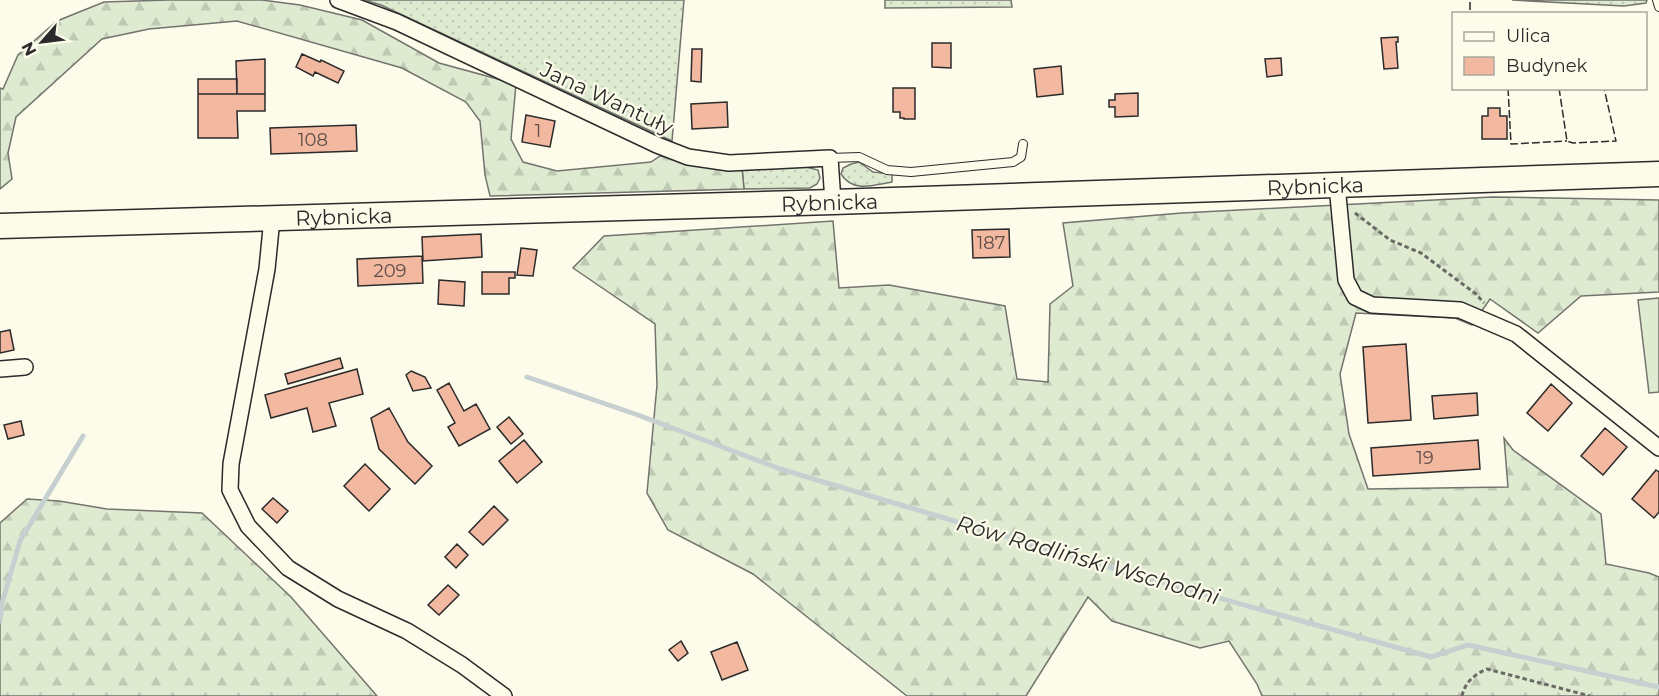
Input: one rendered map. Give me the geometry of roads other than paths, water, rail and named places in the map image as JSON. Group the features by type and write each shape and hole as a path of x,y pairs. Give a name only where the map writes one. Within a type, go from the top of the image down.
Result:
{"main road":[{"name":"Rybnicka","path":"0,226 833,202 1659,174"}],"street":[{"name":"Jana Wantuły","path":"338,0 397,22 657,146 688,157 729,163 830,158"},
{"path":"830,158 833,202"},
{"path":"1337,185 1346,280 1355,297 1372,305 1460,310 1510,331 1659,448"},
{"path":"272,218 267,269 231,464 230,490 248,526 288,568 338,599 407,631 462,665 504,696"},
{"path":"0,369 24,367"}],"lane":[{"path":"1657,0 1659,7"},
{"path":"830,158 859,157 887,170 911,172 1013,162 1021,157 1023,144"}],"waterway":[{"name":"Rów Radliński Wschodni","path":"527,377 638,415 780,469 1129,573 1431,657 1468,645 1659,687"},
{"path":"0,621 2,603 20,541 83,436"}]}
